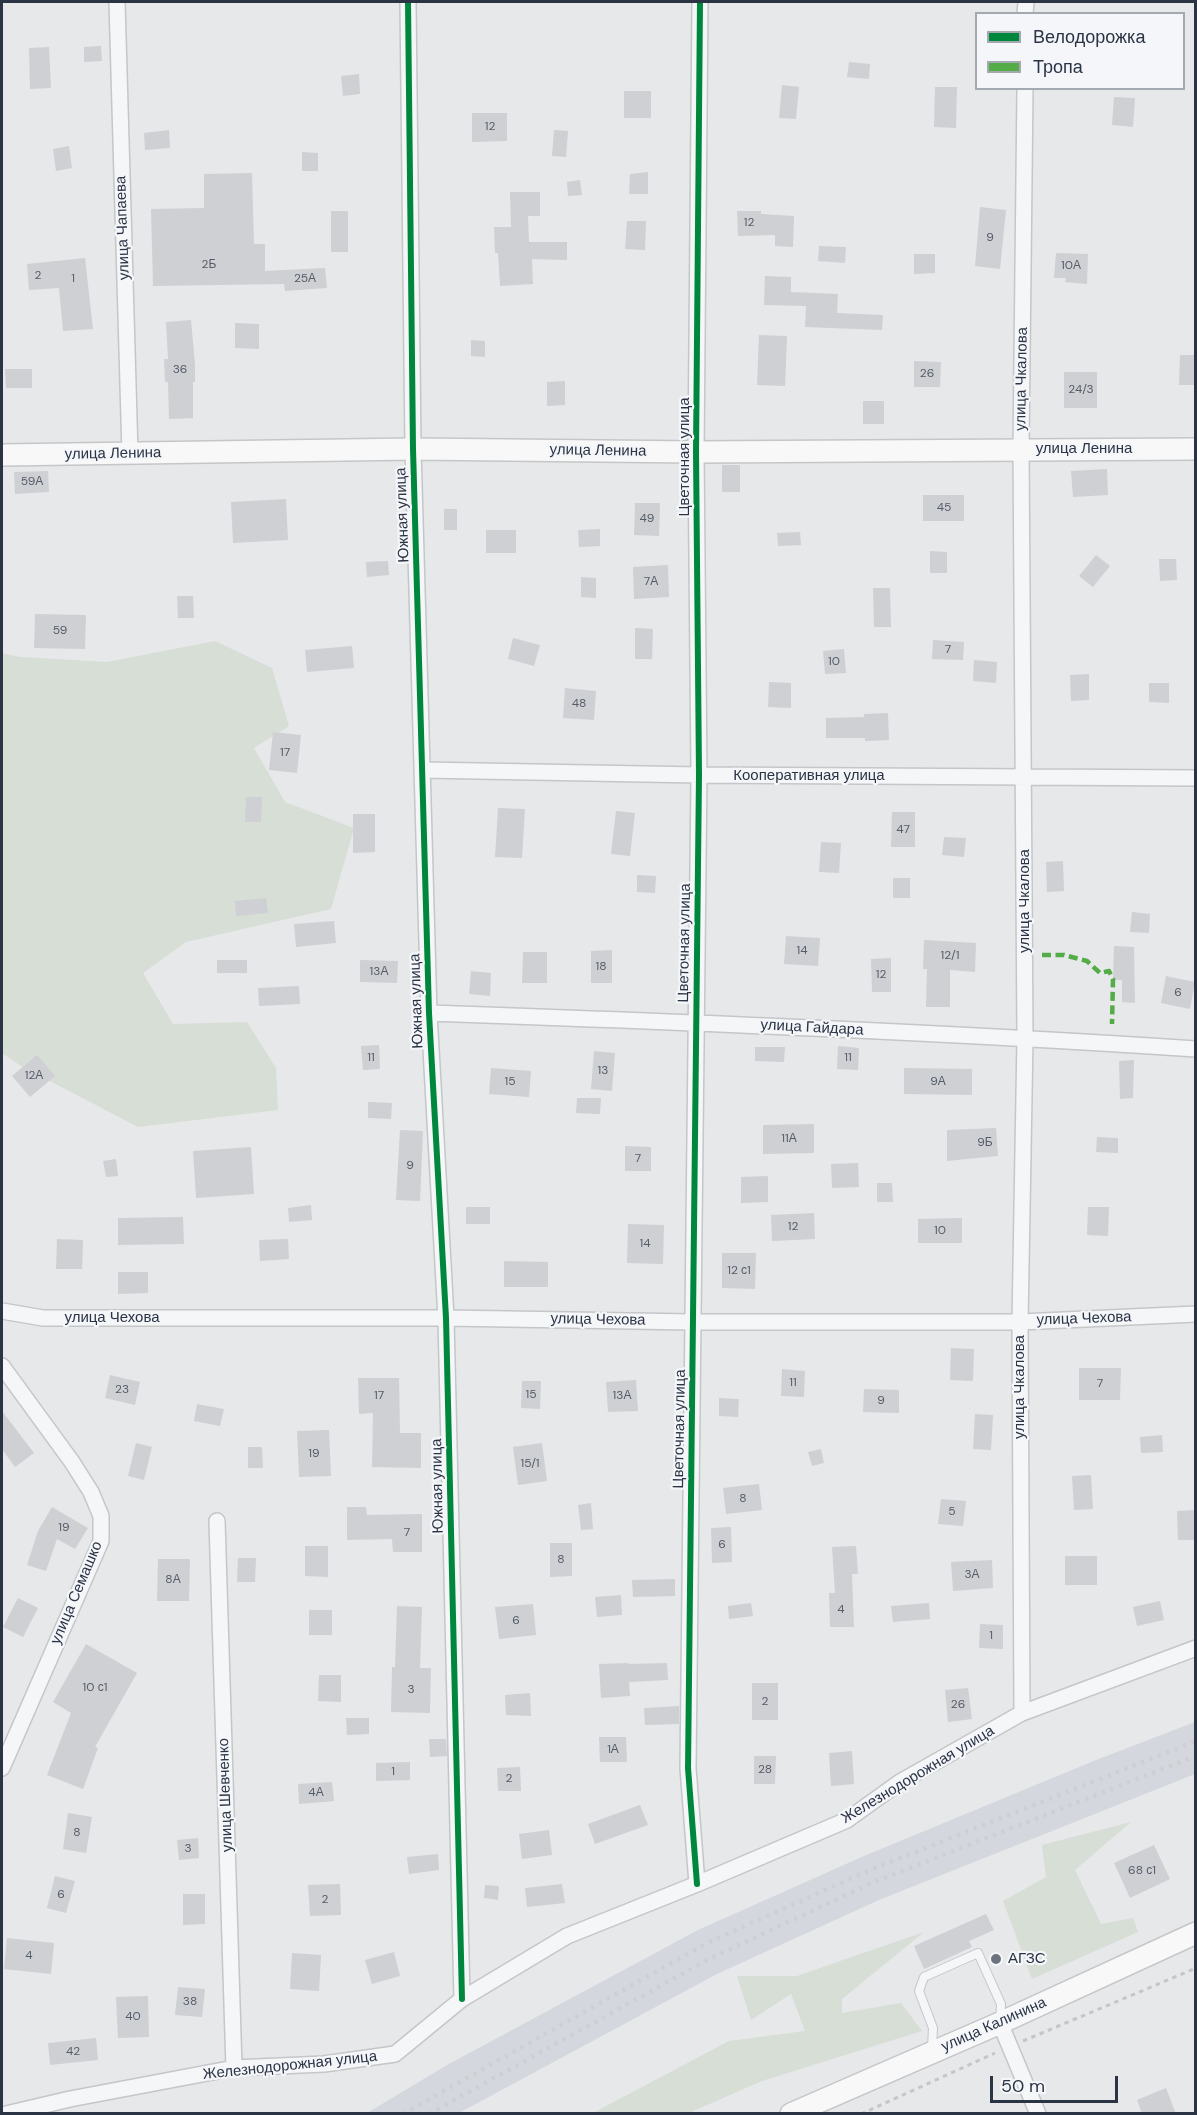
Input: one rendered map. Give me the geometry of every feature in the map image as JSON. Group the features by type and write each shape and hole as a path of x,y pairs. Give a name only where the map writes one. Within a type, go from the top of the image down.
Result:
{"street":[{"name":"улица Чапаева","path":"117,2 130,454"},
{"name":"Южная улица","path":"408,2 412,449 429,1013 446,1318 462,1999"},
{"name":"Цветочная улица","path":"697,1884 688,1768 699,775 696,452 700,2"},
{"name":"улица Чкалова","path":"1022,1713 1020,1322 1025,1038 1021,448 1025,90"},
{"name":"улица Ленина","path":"2,455 412,449 696,452 1021,448 1196,449"},
{"name":"Кооперативная улица","path":"423,770 699,775 1196,778"},
{"name":"улица Гайдара","path":"429,1013 697,1022 1196,1049"},
{"name":"улица Чехова","path":"2,1311 43,1318 446,1318 693,1322 1020,1322 1196,1314"},
{"name":"улица Семашко","path":"2,1366 91,1492 101,1516 102,1541 2,1768"},
{"name":"улица Шевченко","path":"217,1521 234,2068"},
{"name":"Железнодорожная улица","path":"6,2114 70,2099 234,2068 324,2064 395,2054 462,1999 567,1936 847,1820 900,1782 1022,1713 1196,1648"},
{"name":"улица Калинина","path":"791,2114 1000,2023 1195,1934"},
{"path":"1000,2023 1038,2114"}],"lane":[{"path":"932,2052 933,2028 919,1991 924,1977 978,1953 1001,2004 1000,2023"}],"path":[{"path":"861,2114 1010,2046 1196,1968"}],"shaded area":[{"path":"215,641 272,668 289,726 254,748 285,802 354,828 331,909 186,942 143,973 173,1024 247,1022 276,1068 278,1110 138,1127 21,1066 2,1053 2,653 20,657 107,662"},
{"path":"1195,1722 1195,1774 879,1900 717,1974 459,2113 367,2113 447,2065 698,1930 864,1856 1096,1760"},
{"path":"1131,1822 1075,1870 1101,1924 1133,1918 1138,1932 1032,1979 1003,1901 1046,1877 1042,1845"},
{"path":"924,1932 842,1999 842,2013 901,2003 922,2031 762,2081 689,2113 593,2113 729,2041 805,2031 791,1994 751,2020 737,1976 797,1976"}],"building":[{"path":"101,46 102,61 84,62 84,47"},
{"path":"49,47 51,88 30,89 29,48"},
{"path":"849,62 870,64 869,79 847,77"},
{"path":"359,74 360,94 343,96 341,76"},
{"path":"782,85 799,87 796,119 779,118"},
{"path":"935,87 957,87 956,128 934,127"},
{"path":"624,91 651,91 651,118 624,118"},
{"path":"1114,97 1135,98 1133,127 1112,125"},
{"path":"472,113 507,113 507,141 472,142"},
{"path":"169,130 170,148 145,150 144,133"},
{"path":"554,130 568,131 566,157 552,156"},
{"path":"69,146 72,168 56,171 53,149"},
{"path":"302,152 318,153 318,171 302,171"},
{"path":"648,172 648,194 629,194 630,174"},
{"path":"252,173 254,244 265,244 265,271 325,268 327,288 285,291 284,284 153,286 151,209 204,208 204,174"},
{"path":"580,180 582,195 568,196 567,182"},
{"path":"510,192 540,192 540,216 528,216 529,242 567,242 567,260 532,259 533,284 500,286 494,227 511,227"},
{"path":"980,207 1006,210 1000,269 975,266"},
{"path":"331,211 348,211 348,252 331,252"},
{"path":"737,211 761,211 761,214 794,216 793,247 775,246 775,235 738,236"},
{"path":"627,221 646,221 645,250 625,249"},
{"path":"819,246 846,247 845,263 818,261"},
{"path":"1056,253 1088,254 1087,284 1065,282 1066,278 1054,278"},
{"path":"914,254 935,254 935,273 914,274"},
{"path":"85,258 93,329 63,331 59,288 29,290 27,264"},
{"path":"765,276 791,277 791,292 838,294 837,313 883,315 882,330 805,327 806,306 764,305"},
{"path":"191,320 195,365 193,418 169,419 168,382 165,382 164,359 168,359 166,322"},
{"path":"235,323 259,324 259,349 235,348"},
{"path":"759,335 787,336 785,386 757,385"},
{"path":"471,340 485,341 485,357 471,356"},
{"path":"1180,355 1196,355 1196,385 1179,385"},
{"path":"914,361 941,362 940,387 914,387"},
{"path":"5,369 32,369 32,388 6,388"},
{"path":"1064,372 1097,372 1097,408 1064,408"},
{"path":"565,381 565,405 547,406 547,382"},
{"path":"863,401 884,401 884,424 863,424"},
{"path":"722,465 740,465 740,492 722,492"},
{"path":"1107,469 1108,495 1073,497 1071,471"},
{"path":"48,471 49,492 15,494 14,472"},
{"path":"923,495 964,495 964,521 923,521"},
{"path":"286,499 288,540 233,543 231,502"},
{"path":"635,503 660,503 659,536 634,535"},
{"path":"444,509 457,509 457,530 444,530"},
{"path":"600,529 600,546 579,547 578,530"},
{"path":"486,530 516,530 516,553 486,553"},
{"path":"800,532 801,545 778,546 777,533"},
{"path":"930,551 947,552 947,573 930,573"},
{"path":"1096,555 1110,566 1093,587 1079,576"},
{"path":"1159,559 1176,559 1177,580 1160,581"},
{"path":"388,561 389,575 367,577 366,562"},
{"path":"668,565 669,597 634,599 633,567"},
{"path":"581,577 596,578 596,598 581,597"},
{"path":"873,588 890,588 891,627 874,627"},
{"path":"177,596 193,596 194,618 178,618"},
{"path":"35,614 86,615 85,649 34,648"},
{"path":"635,628 653,629 652,659 635,659"},
{"path":"513,638 540,645 534,666 508,659"},
{"path":"933,640 964,642 963,660 932,659"},
{"path":"352,646 354,668 307,672 305,650"},
{"path":"844,649 846,673 825,674 823,651"},
{"path":"974,660 997,662 996,683 973,681"},
{"path":"1089,674 1089,700 1071,701 1070,675"},
{"path":"769,682 791,683 791,708 768,707"},
{"path":"1149,683 1169,683 1169,703 1149,702"},
{"path":"565,688 596,691 594,720 563,718"},
{"path":"888,713 889,740 826,738 826,718 864,717 864,714"},
{"path":"273,732 301,735 297,773 269,770"},
{"path":"246,797 262,797 261,822 245,822"},
{"path":"498,808 525,809 522,858 495,857"},
{"path":"616,811 635,813 630,856 611,854"},
{"path":"892,812 915,812 915,847 891,847"},
{"path":"353,814 375,814 375,852 353,853"},
{"path":"944,837 966,838 964,857 942,855"},
{"path":"821,842 841,843 839,873 819,872"},
{"path":"1063,861 1064,891 1047,892 1046,862"},
{"path":"637,875 656,876 655,893 637,892"},
{"path":"893,878 910,878 910,898 893,898"},
{"path":"266,898 268,913 236,916 235,901"},
{"path":"1132,912 1150,914 1149,933 1130,932"},
{"path":"334,921 336,943 296,947 294,924"},
{"path":"786,936 820,938 818,966 784,964"},
{"path":"924,940 976,943 975,972 950,970 950,1007 926,1007 927,969 923,969"},
{"path":"1114,946 1134,947 1135,1003 1122,1002 1122,980 1113,980"},
{"path":"612,950 612,983 591,983 591,951"},
{"path":"523,952 547,952 547,983 522,983"},
{"path":"891,958 891,992 872,992 871,959"},
{"path":"217,960 247,960 247,973 217,973"},
{"path":"360,960 398,961 397,983 360,982"},
{"path":"471,971 491,973 490,996 469,994"},
{"path":"1166,976 1195,982 1190,1009 1161,1003"},
{"path":"299,986 300,1004 259,1006 258,988"},
{"path":"379,1045 380,1069 363,1070 361,1046"},
{"path":"838,1046 859,1048 858,1070 837,1069"},
{"path":"755,1047 785,1047 784,1062 755,1061"},
{"path":"594,1051 615,1053 612,1091 591,1089"},
{"path":"37,1055 55,1076 30,1097 12,1076"},
{"path":"1134,1060 1133,1098 1120,1099 1119,1061"},
{"path":"491,1068 531,1071 529,1097 489,1094"},
{"path":"904,1068 972,1069 972,1095 904,1094"},
{"path":"577,1098 601,1098 600,1114 576,1113"},
{"path":"368,1102 392,1103 391,1119 368,1118"},
{"path":"814,1124 814,1153 763,1154 763,1125"},
{"path":"996,1128 998,1156 947,1161 947,1130"},
{"path":"400,1130 423,1131 420,1201 396,1200"},
{"path":"1097,1137 1118,1138 1118,1153 1096,1152"},
{"path":"625,1146 651,1147 651,1171 625,1171"},
{"path":"251,1147 254,1194 196,1198 193,1151"},
{"path":"116,1159 118,1176 106,1177 103,1161"},
{"path":"858,1163 859,1187 832,1188 831,1164"},
{"path":"768,1176 768,1202 741,1203 741,1177"},
{"path":"877,1183 892,1183 893,1202 877,1202"},
{"path":"311,1205 312,1220 289,1222 288,1208"},
{"path":"466,1207 490,1207 490,1224 466,1224"},
{"path":"1088,1207 1109,1207 1108,1236 1087,1235"},
{"path":"814,1213 815,1239 772,1241 771,1215"},
{"path":"183,1217 184,1244 118,1245 118,1218"},
{"path":"962,1218 962,1243 918,1243 918,1219"},
{"path":"628,1224 664,1225 663,1264 627,1263"},
{"path":"57,1239 83,1240 82,1269 56,1269"},
{"path":"288,1239 289,1259 260,1261 259,1240"},
{"path":"722,1253 756,1253 755,1289 722,1288"},
{"path":"504,1261 548,1262 548,1287 504,1287"},
{"path":"118,1272 148,1272 148,1293 118,1294"},
{"path":"951,1348 974,1349 973,1381 950,1380"},
{"path":"1079,1368 1121,1368 1120,1400 1079,1400"},
{"path":"782,1369 805,1371 804,1397 781,1396"},
{"path":"110,1375 140,1382 135,1405 105,1398"},
{"path":"358,1378 399,1378 400,1433 421,1433 421,1468 372,1467 373,1413 359,1414"},
{"path":"636,1380 638,1411 608,1412 606,1382"},
{"path":"522,1381 541,1381 540,1409 521,1408"},
{"path":"864,1389 899,1390 899,1413 863,1412"},
{"path":"719,1398 739,1399 738,1417 719,1416"},
{"path":"197,1404 224,1409 220,1426 194,1421"},
{"path":"2,1411 34,1453 15,1467 2,1449"},
{"path":"975,1414 993,1415 991,1450 973,1449"},
{"path":"329,1430 331,1476 299,1477 297,1431"},
{"path":"1162,1435 1163,1452 1141,1453 1140,1437"},
{"path":"136,1443 152,1447 144,1480 128,1476"},
{"path":"542,1443 547,1481 518,1485 513,1447"},
{"path":"248,1447 262,1447 263,1468 248,1468"},
{"path":"821,1449 824,1463 812,1466 808,1452"},
{"path":"1091,1475 1093,1509 1074,1510 1072,1476"},
{"path":"759,1484 762,1510 726,1514 723,1488"},
{"path":"941,1499 966,1501 963,1526 938,1524"},
{"path":"591,1503 593,1529 581,1530 578,1505"},
{"path":"52,1507 88,1528 75,1549 57,1539 46,1571 27,1565 38,1531"},
{"path":"347,1507 366,1507 367,1515 422,1514 422,1552 393,1552 392,1539 347,1540"},
{"path":"1196,1510 1196,1540 1178,1540 1177,1511"},
{"path":"731,1527 732,1562 712,1563 711,1528"},
{"path":"550,1543 572,1543 572,1576 550,1577"},
{"path":"305,1546 328,1546 328,1577 305,1576"},
{"path":"856,1546 858,1574 852,1574 854,1627 830,1627 829,1593 835,1593 832,1547"},
{"path":"1065,1556 1097,1556 1097,1585 1065,1585"},
{"path":"238,1558 256,1558 255,1582 237,1582"},
{"path":"158,1559 190,1559 189,1601 157,1601"},
{"path":"992,1560 993,1588 953,1591 951,1562"},
{"path":"675,1579 675,1596 633,1597 632,1580"},
{"path":"621,1595 622,1615 597,1617 595,1597"},
{"path":"18,1598 38,1608 23,1637 3,1627"},
{"path":"1160,1601 1164,1620 1137,1626 1133,1607"},
{"path":"751,1603 753,1616 729,1619 728,1606"},
{"path":"929,1603 930,1619 893,1622 891,1606"},
{"path":"533,1604 536,1635 499,1639 495,1607"},
{"path":"397,1606 422,1607 420,1668 431,1668 430,1713 391,1712"},
{"path":"309,1610 332,1610 332,1635 309,1635"},
{"path":"980,1624 1003,1625 1003,1649 979,1648"},
{"path":"86,1644 137,1673 95,1747 98,1748 83,1789 47,1775 71,1713 53,1702"},
{"path":"667,1663 668,1680 629,1682 630,1696 601,1698 599,1664"},
{"path":"319,1675 341,1675 341,1702 318,1701"},
{"path":"752,1683 778,1683 778,1720 752,1720"},
{"path":"968,1688 972,1719 948,1722 945,1690"},
{"path":"530,1693 531,1716 506,1715 505,1695"},
{"path":"679,1706 679,1724 645,1725 644,1708"},
{"path":"346,1718 369,1718 369,1734 347,1735"},
{"path":"599,1737 626,1737 627,1762 600,1762"},
{"path":"429,1739 446,1739 447,1756 430,1757"},
{"path":"852,1751 854,1784 831,1786 829,1753"},
{"path":"754,1756 776,1756 775,1784 754,1784"},
{"path":"410,1762 410,1780 376,1781 376,1763"},
{"path":"520,1767 521,1791 498,1791 497,1768"},
{"path":"332,1782 334,1801 299,1804 298,1784"},
{"path":"640,1805 648,1825 595,1844 588,1824"},
{"path":"68,1813 92,1817 86,1853 63,1849"},
{"path":"549,1830 552,1855 522,1859 519,1834"},
{"path":"198,1838 199,1858 179,1860 177,1840"},
{"path":"1154,1845 1170,1879 1130,1898 1114,1863"},
{"path":"438,1854 439,1870 409,1874 407,1857"},
{"path":"55,1876 75,1881 66,1913 47,1908"},
{"path":"340,1884 341,1915 310,1916 308,1885"},
{"path":"562,1884 565,1903 527,1907 525,1888"},
{"path":"485,1885 499,1886 498,1900 484,1898"},
{"path":"183,1894 205,1894 205,1924 183,1925"},
{"path":"986,1914 994,1930 969,1941 972,1947 924,1969 914,1946"},
{"path":"7,1938 54,1943 51,1974 4,1969"},
{"path":"394,1952 400,1976 372,1984 365,1960"},
{"path":"292,1953 321,1955 319,1991 290,1989"},
{"path":"178,1987 205,1989 202,2017 175,2015"},
{"path":"148,1996 149,2037 118,2038 116,1997"},
{"path":"96,2038 98,2060 50,2065 48,2043"},
{"path":"1166,2088 1176,2114 1142,2114 1137,2100"}],"railway":[{"path":"403,2114 707,1943 870,1870 1196,1741"},
{"path":"429,2114 709,1959 874,1882 1196,1756"}],"marked path":[{"path":"1042,955 1064,955 1087,961 1100,973 1109,971 1113,979 1112,1024"}],"cycle path":[{"path":"408,2 413,449 429,1013 446,1318 462,1999"},
{"path":"697,1884 688,1768 699,775 696,452 700,2"}],"place":[{"name":"АГЗС","path":"996,1959"}]}
